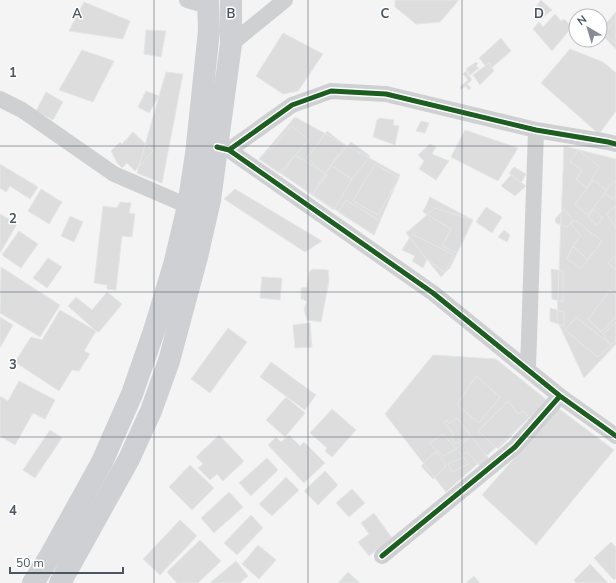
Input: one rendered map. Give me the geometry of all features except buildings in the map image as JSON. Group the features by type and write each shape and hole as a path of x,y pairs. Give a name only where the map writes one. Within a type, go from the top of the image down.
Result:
{"main road":[{"path":"60,583 129,459 151,411 169,361 197,258 223,148 231,44 231,0"},
{"path":"33,583 50,556 102,462 132,394 161,309 188,206 196,154 209,31 208,3"}],"street":[{"path":"188,0 208,3"},
{"path":"231,44 285,0"},
{"path":"613,139 536,130 386,94 331,92 292,105 223,148 433,293 528,368 560,396 616,436"},
{"path":"0,99 22,110 114,174 188,206"},
{"path":"528,368 536,130"},
{"path":"382,556 515,447 560,396"}],"cycle path":[{"path":"217,147 229,150 292,105 331,91 386,94 536,130 616,144"},
{"path":"229,150 433,293 560,396 616,436"},
{"path":"382,556 515,447 560,396"}]}
